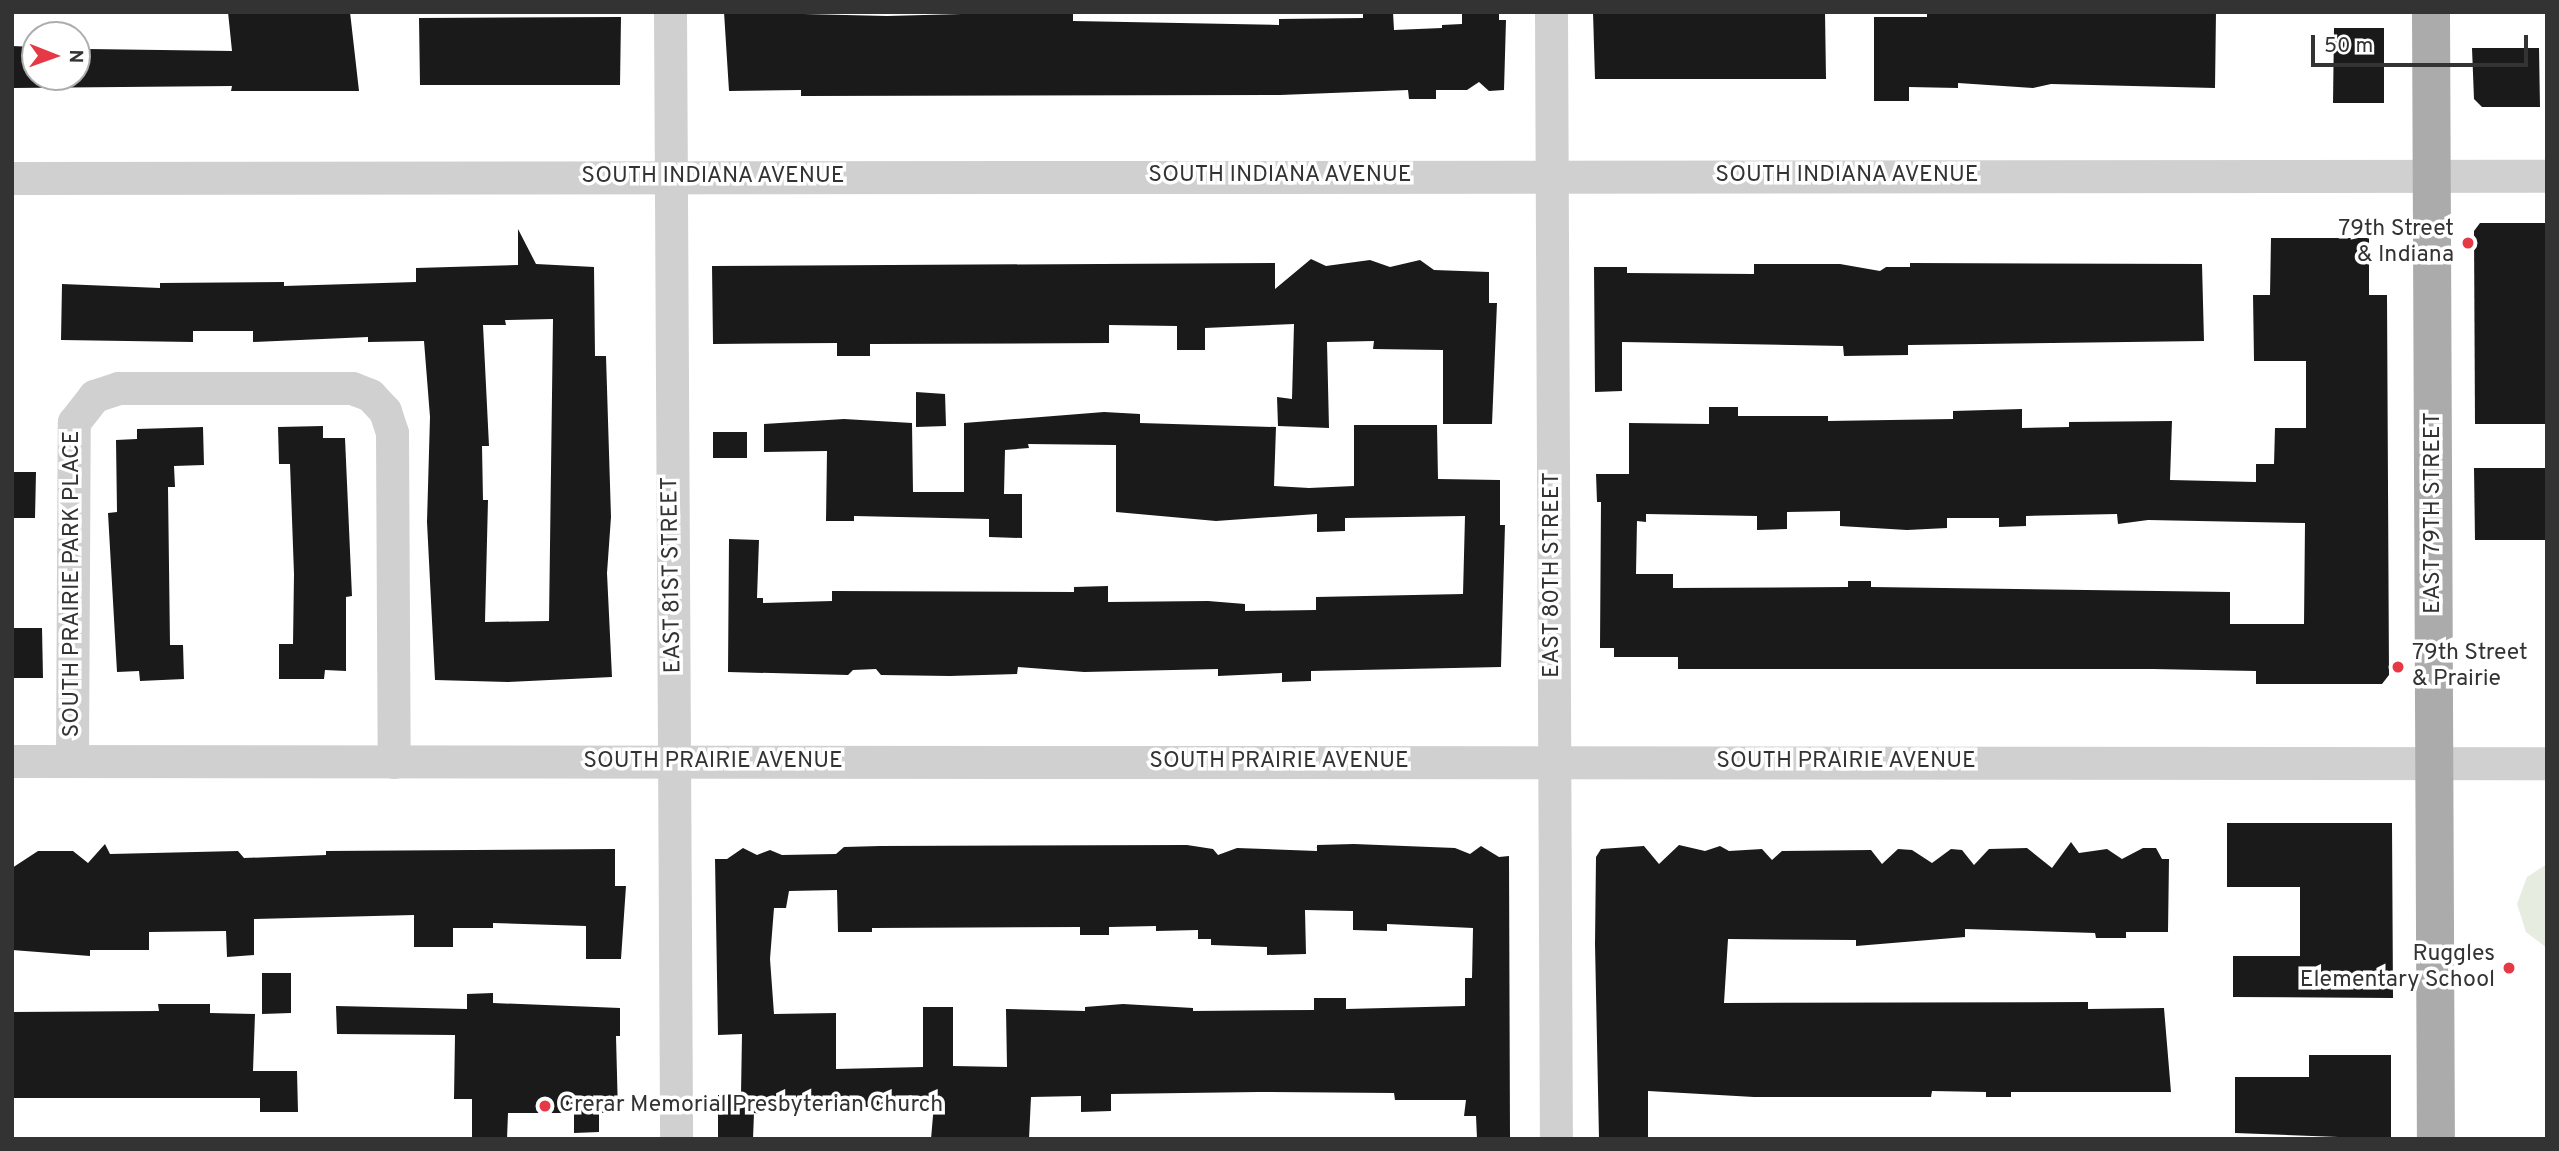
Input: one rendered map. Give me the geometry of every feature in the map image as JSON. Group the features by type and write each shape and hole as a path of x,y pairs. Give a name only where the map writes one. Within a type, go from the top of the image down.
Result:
{"main road":[{"name":"EAST 79TH STREET","path":"2431,12 2436,1139"}],"street":[{"name":"EAST 81ST STREET","path":"670,12 676,1139"},
{"name":"EAST 80TH STREET","path":"1550,12 1556,1139"},
{"name":"SOUTH INDIANA AVENUE","path":"12,178 2547,176"},
{"name":"SOUTH PRAIRIE PARK PLACE","path":"72,761 72,438 79,412 94,396 118,388 352,388 379,402 392,433 394,762"},
{"name":"SOUTH PRAIRIE AVENUE","path":"12,761 2547,763"}],"shaded area":[{"path":"2547,864 2547,948 2526,932 2517,904 2527,877"}],"building":[{"path":"228,12 350,12 359,91 231,91 232,86 91,87 91,49 232,51"},
{"path":"724,12 887,16 1033,12 1073,13 1073,21 1279,25 1279,19 1363,18 1363,12 1393,12 1394,30 1442,28 1442,25 1462,24 1462,12 1499,12 1499,20 1506,20 1504,90 1489,91 1479,82 1467,90 1436,90 1436,99 1409,99 1408,90 1280,95 801,96 801,90 729,91"},
{"path":"1593,12 1825,12 1826,79 1595,79"},
{"path":"1927,12 2216,12 2215,88 2051,84 2033,88 1958,83 1958,88 1909,87 1909,101 1874,101 1874,17 1927,17"},
{"path":"621,17 620,85 420,85 419,18"},
{"path":"2334,28 2384,28 2384,103 2333,103"},
{"path":"12,46 21,46 21,88 12,88"},
{"path":"2472,48 2539,48 2540,107 2482,107 2474,99"},
{"path":"2480,223 2547,223 2547,424 2475,424 2474,231"},
{"path":"518,229 536,264 594,267 595,356 606,356 611,517 607,573 612,677 508,682 435,680 427,522 430,417 424,341 368,342 368,337 253,342 253,331 193,331 193,342 61,340 62,284 160,288 160,283 284,282 284,286 416,282 416,268 518,265","holes":["553,319 549,621 485,622 488,500 483,500 482,446 489,446 483,325 506,325 505,320"]},
{"path":"2271,238 2369,238 2369,295 2387,295 2389,675 2382,684 2256,684 2256,671 1678,669 1678,657 1614,657 1614,648 1600,648 1601,502 1597,502 1596,474 1629,474 1629,423 1709,424 1709,407 1738,407 1738,416 1828,416 1828,421 1953,419 1953,411 2022,409 2022,428 2069,427 2069,422 2172,421 2170,480 2256,482 2256,464 2274,464 2275,428 2306,428 2306,361 2254,361 2253,295 2270,295","holes":["1840,511 1840,526 1907,530 1947,528 1947,518 1999,518 1999,527 2026,526 2026,516 2117,514 2118,524 2148,520 2305,523 2304,624 2230,624 2230,592 1871,587 1871,581 1848,581 1848,587 1673,588 1673,574 1636,574 1637,521 1646,522 1646,514 1757,516 1757,530 1787,529 1787,512"]},
{"path":"1311,259 1326,266 1370,260 1390,267 1420,260 1434,270 1489,272 1489,303 1497,303 1492,424 1443,424 1443,350 1373,349 1374,341 1327,342 1329,428 1278,426 1277,397 1292,399 1294,324 1205,328 1205,350 1177,350 1177,326 1109,325 1109,343 870,344 870,356 837,356 837,343 713,344 712,266 1275,263 1275,289"},
{"path":"1910,263 2202,264 2204,341 1908,345 1908,355 1844,356 1843,346 1622,342 1622,391 1595,392 1594,267 1627,267 1627,273 1754,274 1754,264 1840,264 1880,271 1886,267 1910,267"},
{"path":"916,392 945,394 946,426 916,427"},
{"path":"1104,412 1140,414 1140,423 1276,427 1274,486 1309,488 1354,486 1354,425 1437,425 1438,479 1500,480 1500,525 1505,525 1501,667 1311,671 1311,681 1282,682 1282,673 1218,676 1218,669 1084,672 1018,667 1017,674 950,676 881,675 876,669 853,670 848,675 728,672 729,539 759,540 757,598 763,598 763,603 832,601 832,591 1074,592 1074,587 1108,586 1108,602 1208,601 1245,604 1245,611 1316,610 1316,597 1463,594 1465,516 1345,518 1345,531 1317,532 1317,514 1216,521 1116,512 1116,445 1028,444 1029,448 1005,450 1004,494 1022,494 1022,538 989,537 989,519 854,516 854,521 826,521 827,451 764,452 764,424 844,419 912,423 913,492 964,492 964,423"},
{"path":"323,426 323,438 345,438 352,596 346,597 346,671 325,670 324,679 279,679 279,644 293,644 294,574 290,464 279,464 278,427"},
{"path":"203,427 204,465 174,466 175,487 168,487 170,645 183,645 184,679 140,681 139,671 117,672 108,513 117,512 116,440 137,439 137,429"},
{"path":"713,432 747,432 747,458 713,458"},
{"path":"2474,468 2547,468 2547,540 2475,540"},
{"path":"12,472 36,472 35,518 12,518"},
{"path":"12,628 42,628 43,678 12,678"},
{"path":"2227,823 2392,823 2393,998 2233,997 2233,956 2300,956 2300,887 2227,887"},
{"path":"2071,842 2079,853 2107,849 2122,859 2143,848 2156,848 2162,859 2169,859 2168,932 2126,932 2126,938 2096,938 2095,933 1965,929 1965,937 1856,946 1856,940 1728,939 1724,1003 2088,1002 2088,1009 2164,1008 2171,1092 2011,1092 2011,1097 1986,1097 1986,1092 1932,1091 1931,1097 1754,1097 1648,1091 1648,1139 1599,1139 1595,944 1596,857 1601,849 1644,846 1659,864 1679,845 1705,851 1720,846 1729,851 1762,849 1772,860 1782,851 1871,850 1882,864 1898,849 1912,850 1932,863 1951,849 1962,850 1974,865 1989,849 2027,848 2052,868"},
{"path":"105,844 110,854 238,851 244,858 326,855 326,851 615,849 615,886 626,886 621,959 586,959 586,926 493,923 493,928 453,928 453,947 414,947 414,915 254,919 254,955 227,957 226,931 149,932 149,950 90,950 90,956 12,950 12,868 38,851 73,851 88,863"},
{"path":"1187,845 1213,849 1218,855 1237,848 1317,851 1317,845 1455,848 1470,854 1481,846 1499,857 1509,856 1510,1139 1477,1139 1476,1116 1464,1116 1466,1100 1395,1100 1394,1093 1258,1092 1111,1094 1111,1111 1081,1112 1081,1096 1031,1097 1029,1139 931,1139 934,1104 840,1108 840,1099 762,1098 763,1114 754,1113 753,1139 718,1139 718,1095 741,1094 742,1034 718,1035 715,859 727,859 743,848 757,855 770,850 782,855 836,854 844,847 880,846","holes":["837,890 838,932 872,932 872,928 1080,927 1080,935 1109,935 1109,927 1156,926 1156,931 1198,930 1198,939 1211,939 1211,945 1267,947 1267,955 1306,954 1305,910 1353,911 1353,930 1387,931 1387,924 1473,928 1472,978 1465,978 1465,1006 1346,1009 1346,998 1314,998 1314,1010 1193,1011 1193,1008 1123,1004 1085,1007 1085,1011 1006,1009 1007,1067 953,1066 953,1007 923,1007 923,1067 836,1069 836,1013 774,1014 770,959 774,908 786,908 789,891"]},
{"path":"262,973 291,973 291,1013 262,1014"},
{"path":"493,993 493,1003 620,1008 620,1036 616,1036 618,1113 599,1113 599,1132 574,1133 574,1113 508,1113 507,1139 472,1139 472,1099 454,1099 455,1035 337,1034 336,1006 467,1009 467,994"},
{"path":"158,1004 210,1004 210,1013 255,1014 253,1071 297,1071 298,1112 260,1112 260,1098 12,1098 12,1012 159,1011"},
{"path":"2309,1055 2391,1055 2391,1139 2235,1133 2235,1077 2309,1077"}],"place":[{"name":"79th Street & Indiana","path":"2468,243"},
{"name":"79th Street & Prairie","path":"2398,667"},
{"name":"Ruggles Elementary School","path":"2509,968"},
{"name":"Crerar Memorial Presbyterian Church","path":"545,1106"}]}
